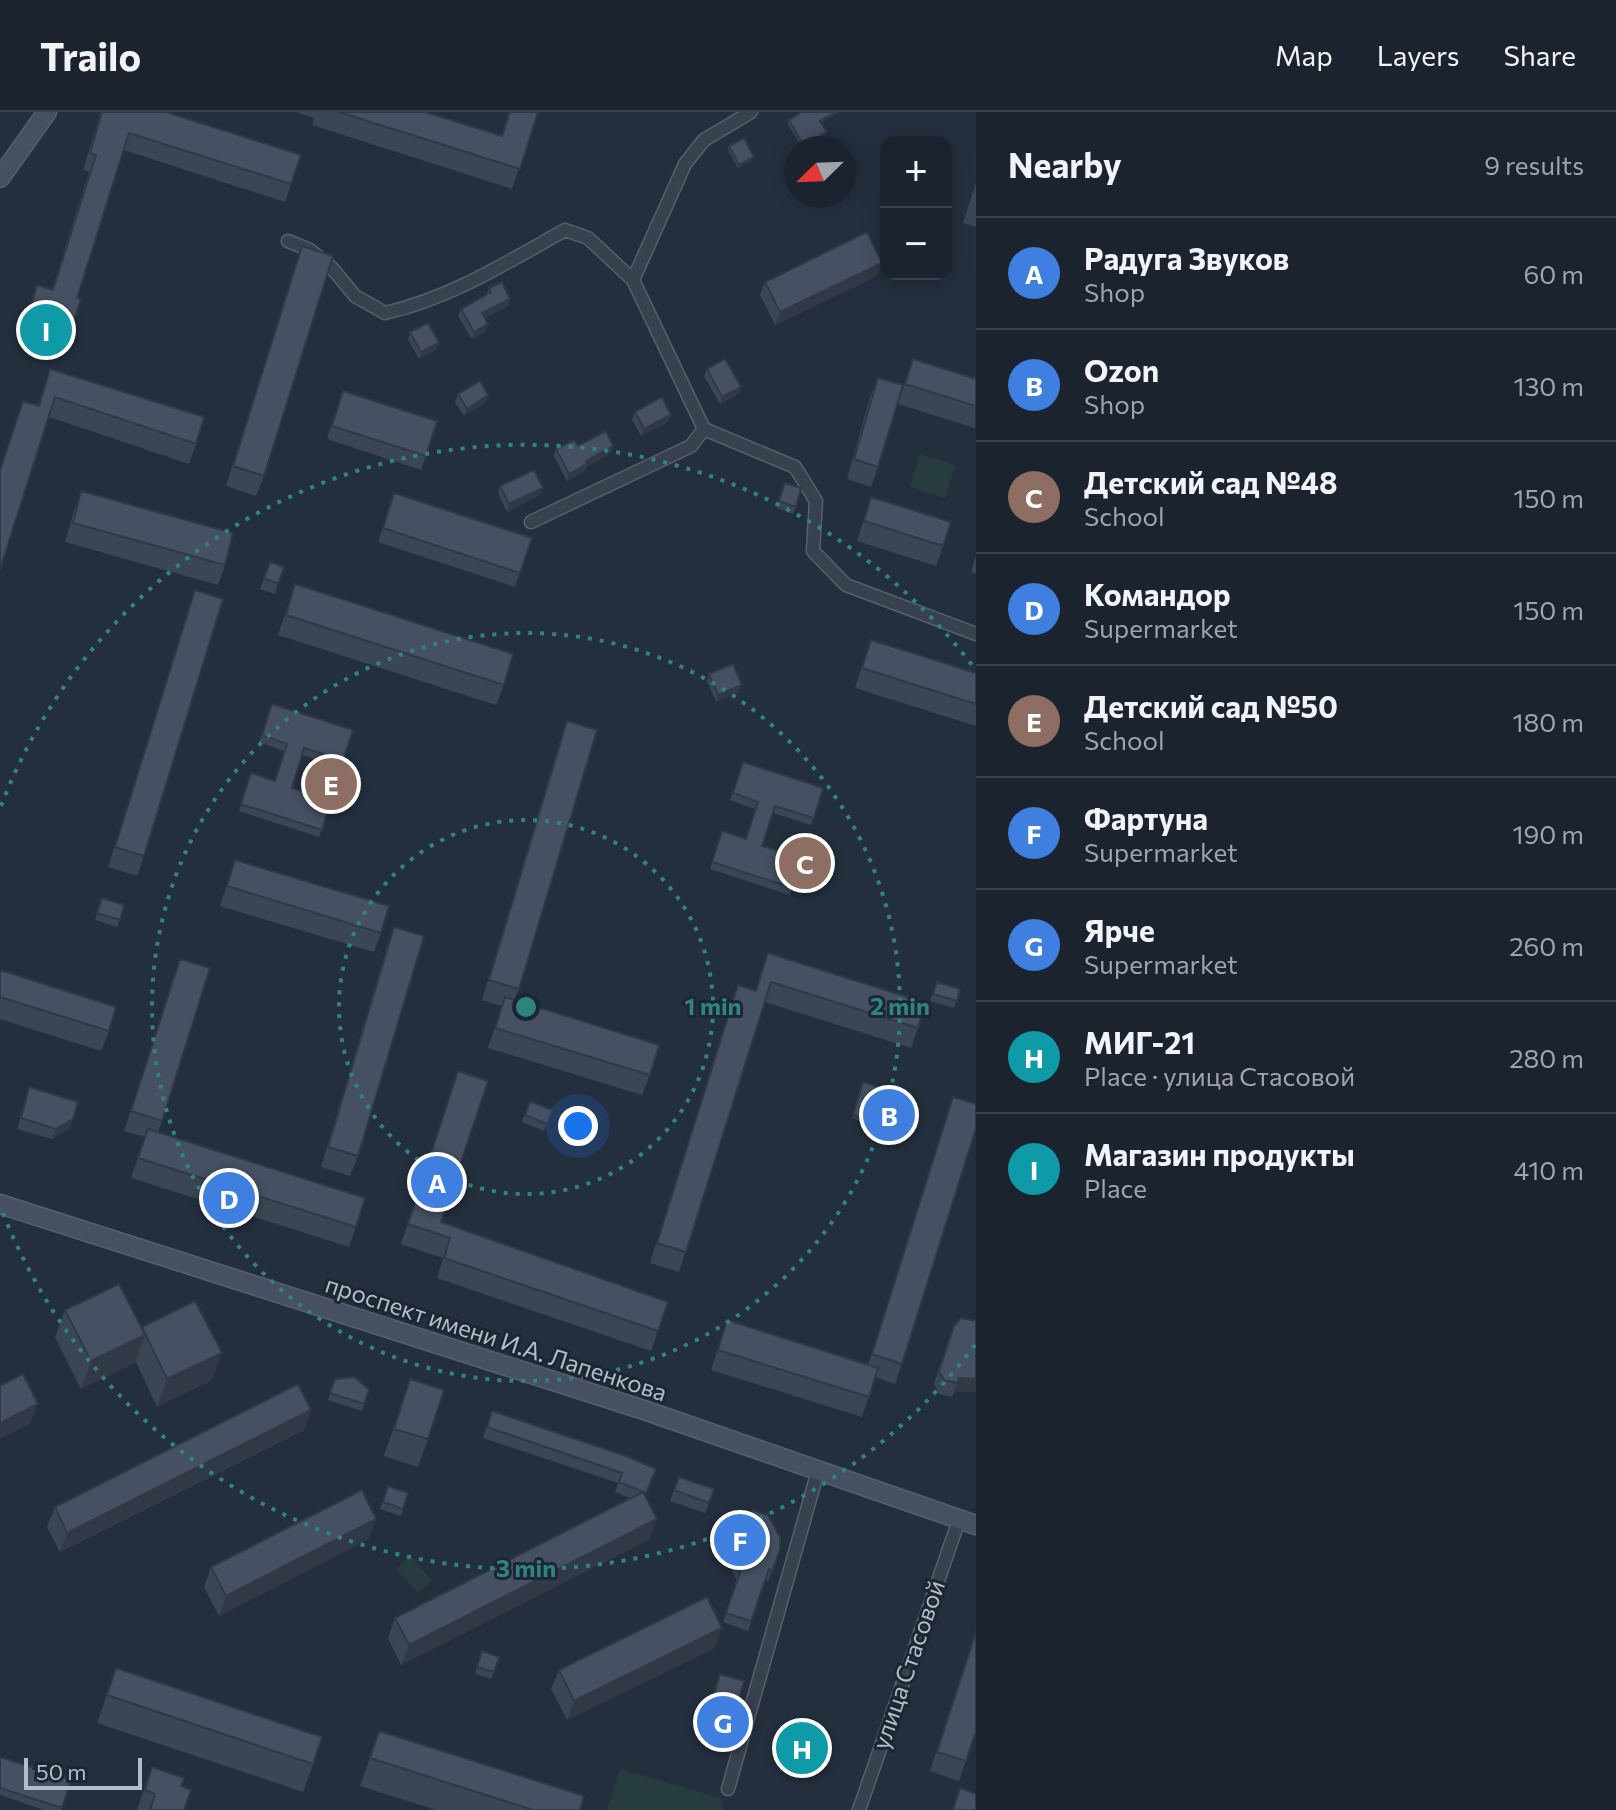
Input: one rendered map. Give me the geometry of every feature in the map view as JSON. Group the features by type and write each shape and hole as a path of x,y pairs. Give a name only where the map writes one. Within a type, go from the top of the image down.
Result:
{"main road":[{"path":"0,178 47,112"},
{"name":"проспект имени И.А. Лапенкова","path":"0,1204 647,1411 968,1522"}],"street":[{"path":"633,280 685,164 704,140 751,112"},
{"path":"288,241 310,250 332,268 355,296 385,313 418,305 465,286 565,230 588,238 633,280 704,429 795,467 816,501 813,551 846,585 976,634"},
{"path":"531,522 691,446 704,429"},
{"path":"728,1789 818,1471"},
{"name":"улица Стасовой","path":"859,1810 968,1522"}],"green space":[{"path":"920,454 955,465 945,498 910,487"},
{"path":"410,1556 432,1580 418,1593 396,1569"},
{"path":"620,1769 720,1798 724,1810 607,1810"}],"building":[{"path":"102,112 166,112 301,155 291,184 129,133 77,298 81,299 68,339 25,325 37,285 53,290 96,155 90,153"},
{"path":"339,112 425,112 502,136 510,112 538,112 520,169"},
{"path":"802,112 836,112 820,121 827,132 820,136 798,136 789,120"},
{"path":"744,138 754,157 739,165 729,146"},
{"path":"867,232 880,259 880,264 780,312 765,282"},
{"path":"302,246 333,256 264,476 233,466"},
{"path":"502,282 510,299 482,313 488,324 474,332 461,309"},
{"path":"428,323 439,343 421,352 410,332"},
{"path":"725,359 741,387 722,397 707,369"},
{"path":"913,359 976,379 976,406 905,384"},
{"path":"50,369 204,417 196,444 55,397 0,569 0,471 23,401 39,406"},
{"path":"878,378 903,385 878,467 854,459"},
{"path":"480,381 488,395 467,409 458,394"},
{"path":"343,391 437,421 426,456 332,426"},
{"path":"662,397 671,415 644,429 635,412"},
{"path":"606,431 613,446 569,474 556,449 574,440 578,446"},
{"path":"534,470 543,488 509,504 500,486"},
{"path":"785,483 801,488 796,507 779,501"},
{"path":"81,491 233,533 225,565 73,523"},
{"path":"394,493 532,538 520,573 383,528"},
{"path":"871,497 951,522 943,546 864,521"},
{"path":"270,562 284,567 278,584 264,578"},
{"path":"295,584 513,654 504,685 286,615"},
{"path":"195,590 223,599 144,856 115,847"},
{"path":"871,640 976,673 976,704 862,668"},
{"path":"733,664 742,685 718,695 709,674"},
{"path":"272,704 353,730 343,760 304,748 292,788 331,800 322,830 241,804 251,773 275,781 287,744 262,735"},
{"path":"567,721 597,730 519,989 489,980"},
{"path":"743,762 823,788 814,818 775,806 762,846 802,858 793,888 712,862 722,831 746,839 758,802 733,793"},
{"path":"235,860 389,906 381,933 227,886"},
{"path":"102,898 124,905 120,920 97,913"},
{"path":"394,927 424,936 358,1156 328,1147"},
{"path":"768,953 926,1003 918,1028 771,982 686,1252 657,1243 738,985 756,991"},
{"path":"180,959 210,968 162,1121 131,1111"},
{"path":"0,970 116,1007 109,1031 0,997"},
{"path":"937,982 960,989 957,1001 933,994"},
{"path":"505,997 659,1045 650,1075 495,1028"},
{"path":"458,1071 488,1081 441,1222 668,1302 658,1331 444,1258 450,1238 408,1224"},
{"path":"863,1082 903,1095 893,1127 853,1115"},
{"path":"29,1087 78,1102 73,1119 56,1129 21,1118"},
{"path":"953,1097 976,1104 976,1128 902,1364 872,1354"},
{"path":"530,1101 552,1110 547,1124 525,1115"},
{"path":"148,1129 365,1198 356,1227 138,1158"},
{"path":"119,1284 145,1335 91,1361 65,1310"},
{"path":"195,1301 222,1353 167,1379 142,1327"},
{"path":"961,1318 976,1321 976,1379 959,1378 957,1383 944,1380 939,1371 954,1326"},
{"path":"727,1320 878,1368 869,1397 718,1350"},
{"path":"23,1374 38,1404 0,1423 0,1386"},
{"path":"355,1377 369,1390 364,1404 330,1393 335,1379"},
{"path":"410,1379 444,1390 428,1439 394,1429"},
{"path":"298,1384 311,1410 67,1533 55,1507"},
{"path":"492,1411 656,1469 646,1493 619,1482 622,1473 487,1427"},
{"path":"679,1477 714,1489 709,1503 674,1490"},
{"path":"388,1486 408,1493 403,1509 383,1502"},
{"path":"362,1490 376,1519 226,1596 211,1567"},
{"path":"643,1492 657,1519 409,1645 395,1618"},
{"path":"754,1510 768,1515 780,1537 780,1549 772,1572 769,1569 751,1621 726,1613 740,1572 719,1527"},
{"path":"707,1597 722,1628 574,1701 559,1670"},
{"path":"976,1632 976,1731 966,1761 937,1752"},
{"path":"482,1651 499,1657 494,1672 477,1667"},
{"path":"116,1668 322,1737 313,1764 107,1695"},
{"path":"720,1674 744,1681 726,1743 702,1736"},
{"path":"379,1731 584,1796 580,1810 533,1810 370,1758"},
{"path":"0,1757 71,1780 62,1808 0,1788"},
{"path":"152,1767 184,1778 181,1786 191,1790 184,1810 150,1810 155,1794 145,1790"},
{"path":"960,1788 976,1794 976,1810 953,1810"}],"place":[{"name":"Магазин продукты","path":"46,330"},
{"name":"Детский сад №50","path":"331,784"},
{"name":"Детский сад №48","path":"805,863"},
{"name":"Ozon","path":"889,1115"},
{"name":"Радуга Звуков","path":"437,1182"},
{"name":"Командор","path":"229,1198"},
{"name":"Фартуна","path":"740,1540"},
{"name":"Ярче","path":"723,1722"},
{"name":"МИГ-21","path":"802,1748"}]}
